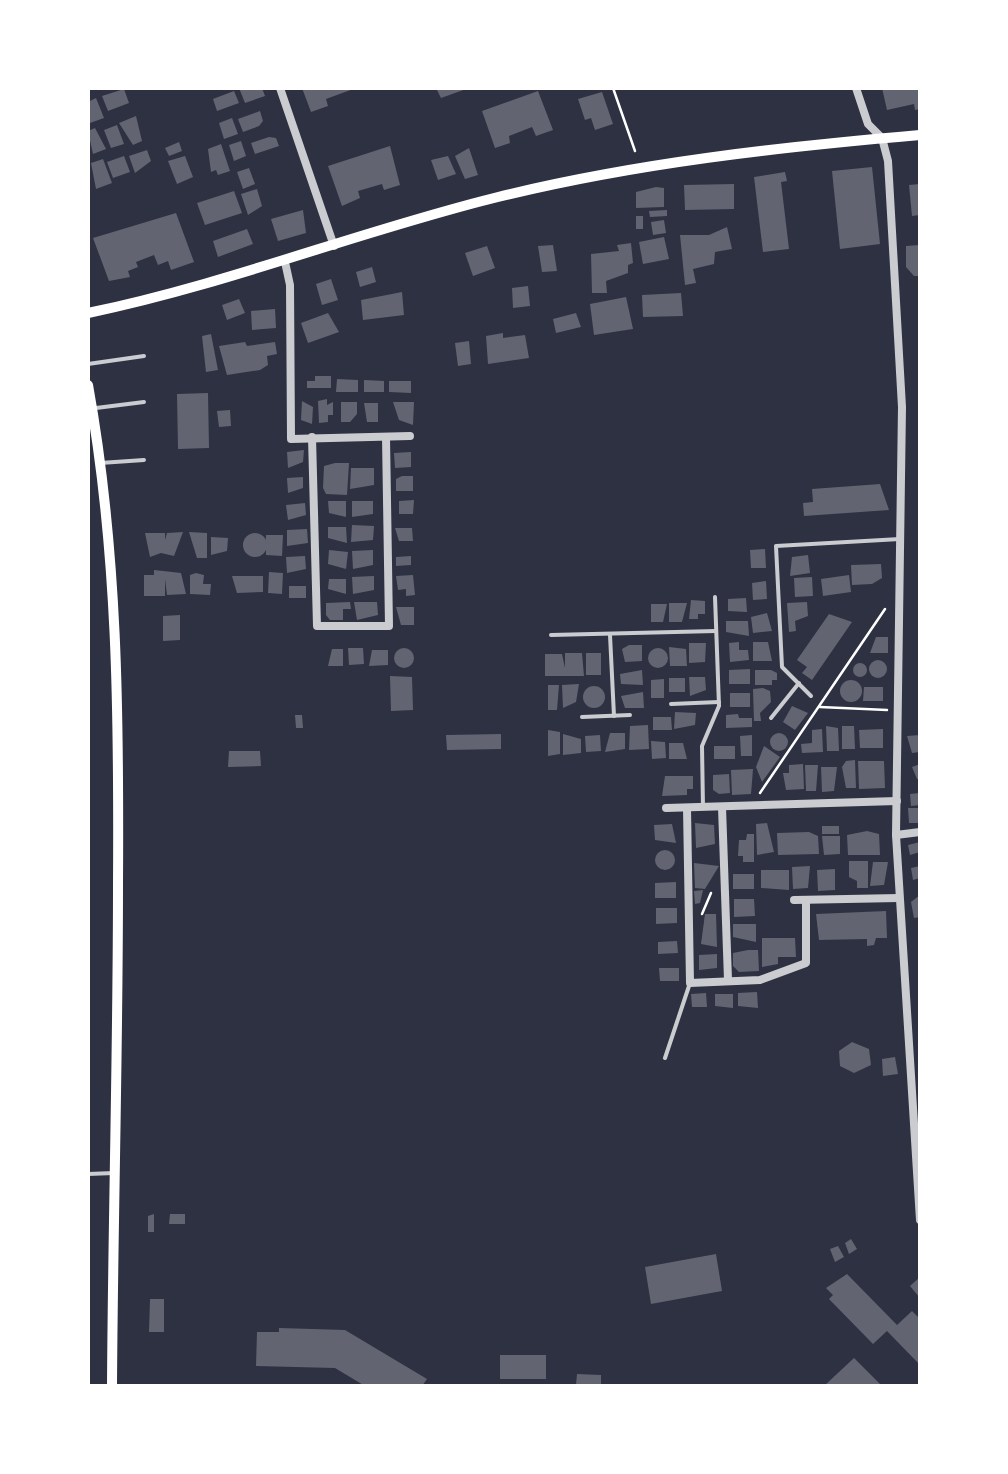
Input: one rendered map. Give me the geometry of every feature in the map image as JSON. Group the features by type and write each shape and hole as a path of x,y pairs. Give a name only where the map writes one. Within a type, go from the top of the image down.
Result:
{"main road":[{"path":"88,313 181,293 432,214 563,182 920,134"},
{"path":"88,385 116,621 112,1386"}],"street":[{"path":"280,88 334,246"},
{"path":"856,88 868,124 882,138 888,161 900,351 896,836 920,1220"},
{"path":"285,262 290,285 291,438 410,436"},
{"path":"312,437 317,626 389,626 386,437"},
{"path":"666,808 897,801"},
{"path":"722,807 728,980"},
{"path":"687,808 690,982 760,980 806,964 806,902"},
{"path":"896,836 920,832"},
{"path":"794,900 899,898"}],"lane":[{"path":"88,364 144,356"},
{"path":"92,408 144,402"},
{"path":"100,463 144,460"},
{"path":"811,696 782,667 776,546 900,539"},
{"path":"703,808 702,746 719,702 714,598"},
{"path":"551,635 716,631"},
{"path":"610,634 614,716"},
{"path":"772,718 798,684"},
{"path":"671,704 719,702"},
{"path":"582,717 630,715"},
{"path":"665,1058 690,982"},
{"path":"88,1174 114,1174"}],"path":[{"path":"612,88 635,151"},
{"path":"752,805 900,587"},
{"path":"819,707 898,711"},
{"path":"689,928 697,926 718,876 724,875"}],"building":[{"path":"239,88 262,88 265,96 245,103"},
{"path":"302,88 356,88 326,99 328,106 311,112"},
{"path":"436,88 469,88 441,98"},
{"path":"882,88 920,90 920,109 915,110 914,104 887,110"},
{"path":"124,89 129,103 108,111 102,96"},
{"path":"234,91 239,103 217,111 213,99"},
{"path":"538,91 553,130 536,136 532,127 509,136 510,143 495,148 482,111"},
{"path":"602,92 613,124 595,130 591,118 585,120 578,99"},
{"path":"96,98 104,118 90,123 88,102"},
{"path":"260,111 263,121 259,126 243,132 238,119"},
{"path":"136,116 142,141 133,145 119,123"},
{"path":"232,118 238,134 224,139 219,123"},
{"path":"117,125 124,144 111,148 104,130"},
{"path":"95,128 106,149 93,154 88,131"},
{"path":"276,138 279,146 255,154 251,143"},
{"path":"241,141 246,156 234,161 229,145"},
{"path":"179,142 182,151 169,156 165,148"},
{"path":"221,144 230,171 218,175 216,170 211,172 208,149"},
{"path":"390,146 400,185 384,190 382,184 358,191 360,198 342,206 328,166"},
{"path":"469,148 478,175 465,179 455,156"},
{"path":"147,150 151,161 135,173 129,156"},
{"path":"124,156 130,172 113,178 107,162"},
{"path":"185,156 193,177 177,184 168,161"},
{"path":"448,156 456,174 438,180 431,160"},
{"path":"103,159 112,183 96,189 91,163"},
{"path":"872,167 880,244 840,249 832,171"},
{"path":"249,168 255,184 243,189 237,172"},
{"path":"785,172 787,181 781,182 789,249 763,252 754,177"},
{"path":"734,184 734,209 685,210 684,185"},
{"path":"920,184 920,215 912,216 909,185"},
{"path":"664,188 664,207 636,208 636,192"},
{"path":"257,189 262,206 248,215 241,194"},
{"path":"234,191 242,213 205,225 197,203"},
{"path":"303,210 306,233 278,241 271,219"},
{"path":"667,210 667,216 650,217 649,211"},
{"path":"176,213 194,262 171,270 168,261 158,265 154,255 136,262 138,267 128,271 130,277 109,281 93,238"},
{"path":"636,216 643,216 643,229 636,229"},
{"path":"664,220 666,233 653,235 651,222"},
{"path":"727,227 732,249 715,252 714,264 693,269 696,283 685,285 680,235 709,235"},
{"path":"247,229 253,244 218,257 213,241"},
{"path":"664,237 669,259 643,264 639,242"},
{"path":"631,243 633,263 628,265 628,273 606,281 607,293 592,293 591,254 619,251 617,245"},
{"path":"553,245 557,271 542,272 538,246"},
{"path":"920,245 920,276 914,276 906,267 906,246"},
{"path":"487,246 495,268 473,276 465,253"},
{"path":"372,267 376,282 360,287 356,272"},
{"path":"331,279 338,300 322,305 316,284"},
{"path":"528,286 530,306 513,308 512,288"},
{"path":"402,292 404,315 363,320 361,300"},
{"path":"681,293 683,316 643,317 642,295"},
{"path":"626,297 633,329 594,335 590,304"},
{"path":"239,299 245,313 227,320 222,305"},
{"path":"275,309 276,328 252,330 251,311"},
{"path":"328,313 339,332 308,343 301,323"},
{"path":"576,313 581,327 556,333 553,319"},
{"path":"503,333 503,338 525,335 529,358 488,364 486,336"},
{"path":"211,334 218,370 206,372 202,336"},
{"path":"469,341 471,364 458,366 455,343"},
{"path":"245,342 247,346 275,342 277,354 267,356 268,365 260,370 227,375 219,346"},
{"path":"315,376 331,376 331,388 307,388 307,381 315,381"},
{"path":"337,379 358,380 358,392 336,392"},
{"path":"364,380 384,381 384,392 364,392"},
{"path":"389,381 411,381 411,393 389,392"},
{"path":"208,393 209,448 178,449 177,394"},
{"path":"327,399 327,405 333,402 333,415 328,415 328,422 319,423 318,401"},
{"path":"302,401 313,407 312,424 301,420"},
{"path":"341,402 357,402 357,414 350,422 341,422"},
{"path":"393,402 414,402 413,425 399,420"},
{"path":"364,403 378,403 378,422 367,422"},
{"path":"230,410 231,426 219,427 217,411"},
{"path":"304,450 303,462 288,468 287,452"},
{"path":"411,452 411,467 395,468 394,453"},
{"path":"349,463 347,495 326,494 323,488 324,466"},
{"path":"351,468 374,468 374,485 350,489"},
{"path":"413,476 413,491 396,491 396,479"},
{"path":"303,477 303,488 288,493 287,478"},
{"path":"880,484 889,510 804,516 803,503 813,502 812,489"},
{"path":"414,500 413,514 399,514 399,501"},
{"path":"328,501 346,501 346,517 329,513"},
{"path":"352,501 373,501 373,514 352,517"},
{"path":"305,503 306,515 288,520 286,505"},
{"path":"352,525 374,526 373,540 351,542"},
{"path":"328,527 346,527 347,543 328,538"},
{"path":"395,528 412,528 413,541 399,541"},
{"path":"307,529 308,543 287,546 287,530"},
{"path":"183,532 174,556 161,553 150,557 145,533 165,533 165,540 167,533"},
{"path":"189,532 207,533 207,558 197,558"},
{"path":"255,533 267,545 255,557 243,545"},
{"path":"266,535 283,535 282,556 266,555"},
{"path":"211,537 228,538 227,551 211,555"},
{"path":"765,549 766,568 751,568 750,550"},
{"path":"329,550 348,552 346,569 328,564"},
{"path":"373,550 373,565 353,569 352,551"},
{"path":"808,555 810,573 790,576 792,557"},
{"path":"305,556 306,569 287,573 286,557"},
{"path":"411,556 411,565 396,566 396,557"},
{"path":"881,564 882,578 872,584 852,585 851,565"},
{"path":"154,570 181,573 186,594 167,595 165,579 165,596 144,596 144,575 154,575"},
{"path":"269,572 283,573 282,594 268,593"},
{"path":"190,575 204,575 203,584 211,584 210,595 190,594"},
{"path":"413,575 415,595 406,596 406,589 398,590 396,576"},
{"path":"849,575 851,592 823,596 821,579"},
{"path":"232,576 263,576 263,592 237,593"},
{"path":"374,576 374,590 353,594 352,577"},
{"path":"812,577 813,596 795,597 794,578"},
{"path":"329,579 346,579 346,594 328,589"},
{"path":"766,581 767,599 753,600 752,583"},
{"path":"289,586 306,586 306,598 289,598"},
{"path":"746,598 747,612 728,611 728,599"},
{"path":"691,600 705,601 705,614 698,614 698,619 689,619"},
{"path":"350,602 351,609 343,609 343,620 330,620 326,615 326,603"},
{"path":"354,602 377,602 378,615 357,620"},
{"path":"807,602 808,616 795,621 796,631 789,632 787,603"},
{"path":"669,603 687,603 682,622 669,622"},
{"path":"651,604 667,604 663,622 651,622"},
{"path":"396,607 414,607 414,625 401,625"},
{"path":"767,613 772,631 753,633 751,617"},
{"path":"829,614 852,622 812,680 802,673 807,667 797,660"},
{"path":"180,615 180,640 163,641 163,616"},
{"path":"726,621 748,621 749,636 726,632"},
{"path":"876,637 888,637 888,653 870,653"},
{"path":"739,642 739,650 748,650 749,660 730,662 729,643"},
{"path":"753,642 768,642 772,661 753,661"},
{"path":"689,643 706,643 705,662 689,663"},
{"path":"642,645 642,661 625,662 622,649"},
{"path":"669,647 686,649 687,666 670,666"},
{"path":"348,648 363,648 364,664 349,665"},
{"path":"404,648 414,658 404,668 394,658"},
{"path":"658,648 668,658 658,668 648,658"},
{"path":"332,649 343,649 343,666 328,666"},
{"path":"372,650 388,650 388,665 369,666"},
{"path":"565,653 582,653 584,676 545,676 545,654 562,654 565,668"},
{"path":"586,653 601,653 601,675 586,675"},
{"path":"878,660 887,669 878,678 869,669"},
{"path":"860,663 867,670 860,677 853,670"},
{"path":"750,669 750,684 729,684 729,670"},
{"path":"642,670 643,685 621,684 620,674"},
{"path":"755,670 771,670 777,673 777,680 772,680 772,685 755,685"},
{"path":"390,676 412,677 413,710 391,711"},
{"path":"689,677 705,677 706,690 690,696"},
{"path":"669,678 685,678 685,692 669,692"},
{"path":"664,679 664,698 651,698 651,680"},
{"path":"851,680 859,683 859,699 851,702 843,699 840,691 843,683"},
{"path":"579,684 576,702 563,708 562,685"},
{"path":"548,685 559,685 557,710 548,710"},
{"path":"594,686 602,689 602,705 594,708 586,705 583,697 586,689"},
{"path":"864,687 883,687 883,701 863,701"},
{"path":"753,689 770,691 771,702 760,713 761,721 754,721"},
{"path":"643,692 644,708 625,708 621,696"},
{"path":"730,693 750,693 750,707 730,707"},
{"path":"792,706 808,713 795,730 783,722"},
{"path":"675,712 696,713 695,725 674,729"},
{"path":"738,714 739,718 752,718 752,727 726,728 726,715"},
{"path":"295,715 302,715 303,728 296,728"},
{"path":"653,717 671,717 672,730 653,730"},
{"path":"648,725 649,749 629,750 630,726"},
{"path":"826,726 838,728 839,751 827,751"},
{"path":"842,726 854,726 855,749 842,749"},
{"path":"822,729 823,752 802,753 801,744 812,743 812,730"},
{"path":"883,729 883,748 860,748 859,730"},
{"path":"548,730 560,732 560,754 548,756"},
{"path":"610,733 625,733 625,749 605,752"},
{"path":"779,733 788,742 779,751 770,742"},
{"path":"501,734 501,749 447,750 446,735"},
{"path":"563,734 581,739 581,753 563,755"},
{"path":"600,735 601,751 586,752 585,736"},
{"path":"752,735 752,756 741,756 740,736"},
{"path":"920,735 920,752 912,753 907,736"},
{"path":"651,741 665,742 666,758 652,759"},
{"path":"669,743 683,743 687,759 669,759"},
{"path":"714,746 735,746 735,759 714,759"},
{"path":"764,746 780,757 762,782 756,767"},
{"path":"229,751 260,751 261,766 228,767"},
{"path":"855,760 856,788 846,788 842,767 846,761"},
{"path":"858,761 884,761 885,788 859,789"},
{"path":"803,764 804,789 786,790 783,773 789,773 789,765"},
{"path":"920,764 920,779 917,779 912,767"},
{"path":"805,765 818,765 816,791 806,791"},
{"path":"821,767 837,767 834,791 822,792"},
{"path":"753,769 751,794 732,795 731,770"},
{"path":"729,774 730,793 713,790 713,775"},
{"path":"665,776 693,776 693,789 687,789 687,795 662,796"},
{"path":"920,793 920,805 911,806 910,794"},
{"path":"908,808 920,808 920,823 909,823"},
{"path":"695,823 714,825 715,844 696,848"},
{"path":"767,823 774,852 757,855 756,824"},
{"path":"672,824 676,843 655,840 654,825"},
{"path":"822,826 839,826 839,834 822,834"},
{"path":"867,831 879,834 880,855 848,855 847,835"},
{"path":"809,832 818,836 819,854 778,855 777,833"},
{"path":"747,834 754,834 754,862 743,862 743,856 738,856 739,840 746,840"},
{"path":"822,836 840,836 840,854 824,855"},
{"path":"920,842 920,852 910,855 908,845"},
{"path":"665,850 675,860 665,870 655,860"},
{"path":"849,861 868,861 868,888 857,888 857,881 849,877"},
{"path":"873,862 888,862 884,885 870,886"},
{"path":"694,863 719,866 705,889 695,888"},
{"path":"810,866 808,888 793,889 792,867"},
{"path":"920,866 920,878 913,880 911,868"},
{"path":"835,869 835,890 818,891 817,870"},
{"path":"761,870 789,870 789,890 761,888"},
{"path":"733,874 754,874 754,889 733,889"},
{"path":"676,882 676,898 655,898 655,883"},
{"path":"703,890 700,903 695,904 694,891"},
{"path":"920,895 920,917 914,918 911,902"},
{"path":"734,899 754,899 755,916 734,917"},
{"path":"656,908 677,908 677,923 656,924"},
{"path":"886,911 887,938 876,938 874,945 867,946 867,939 819,940 816,914"},
{"path":"705,914 716,914 717,947 701,944"},
{"path":"733,924 756,924 756,942 733,937"},
{"path":"762,938 795,938 796,957 778,957 778,964 762,967"},
{"path":"677,941 678,953 658,954 658,942"},
{"path":"758,950 759,971 739,972 733,966 733,953"},
{"path":"717,954 717,968 699,970 699,955"},
{"path":"659,968 679,968 679,981 660,981"},
{"path":"757,992 758,1008 738,1006 738,993"},
{"path":"706,993 707,1007 692,1007 691,994"},
{"path":"715,994 733,994 733,1008 715,1006"},
{"path":"852,1042 869,1049 871,1065 854,1073 840,1066 839,1051"},
{"path":"895,1057 898,1074 883,1076 882,1059"},
{"path":"154,1214 154,1232 148,1232 148,1216"},
{"path":"170,1214 185,1214 185,1224 169,1224"},
{"path":"851,1239 857,1249 849,1254 845,1243"},
{"path":"838,1246 844,1257 835,1262 830,1249"},
{"path":"716,1254 722,1291 651,1304 645,1267"},
{"path":"847,1274 897,1325 912,1311 920,1319 920,1365 887,1331 873,1344 829,1299 833,1295 826,1288"},
{"path":"920,1277 920,1298 910,1286"},
{"path":"150,1299 164,1299 164,1332 149,1332"},
{"path":"279,1328 345,1330 427,1379 422,1386 365,1386 335,1368 256,1366 257,1332 279,1332"},
{"path":"500,1355 546,1355 546,1379 500,1379"},
{"path":"854,1358 882,1386 824,1386"},
{"path":"577,1374 601,1375 601,1386 576,1385"}]}
